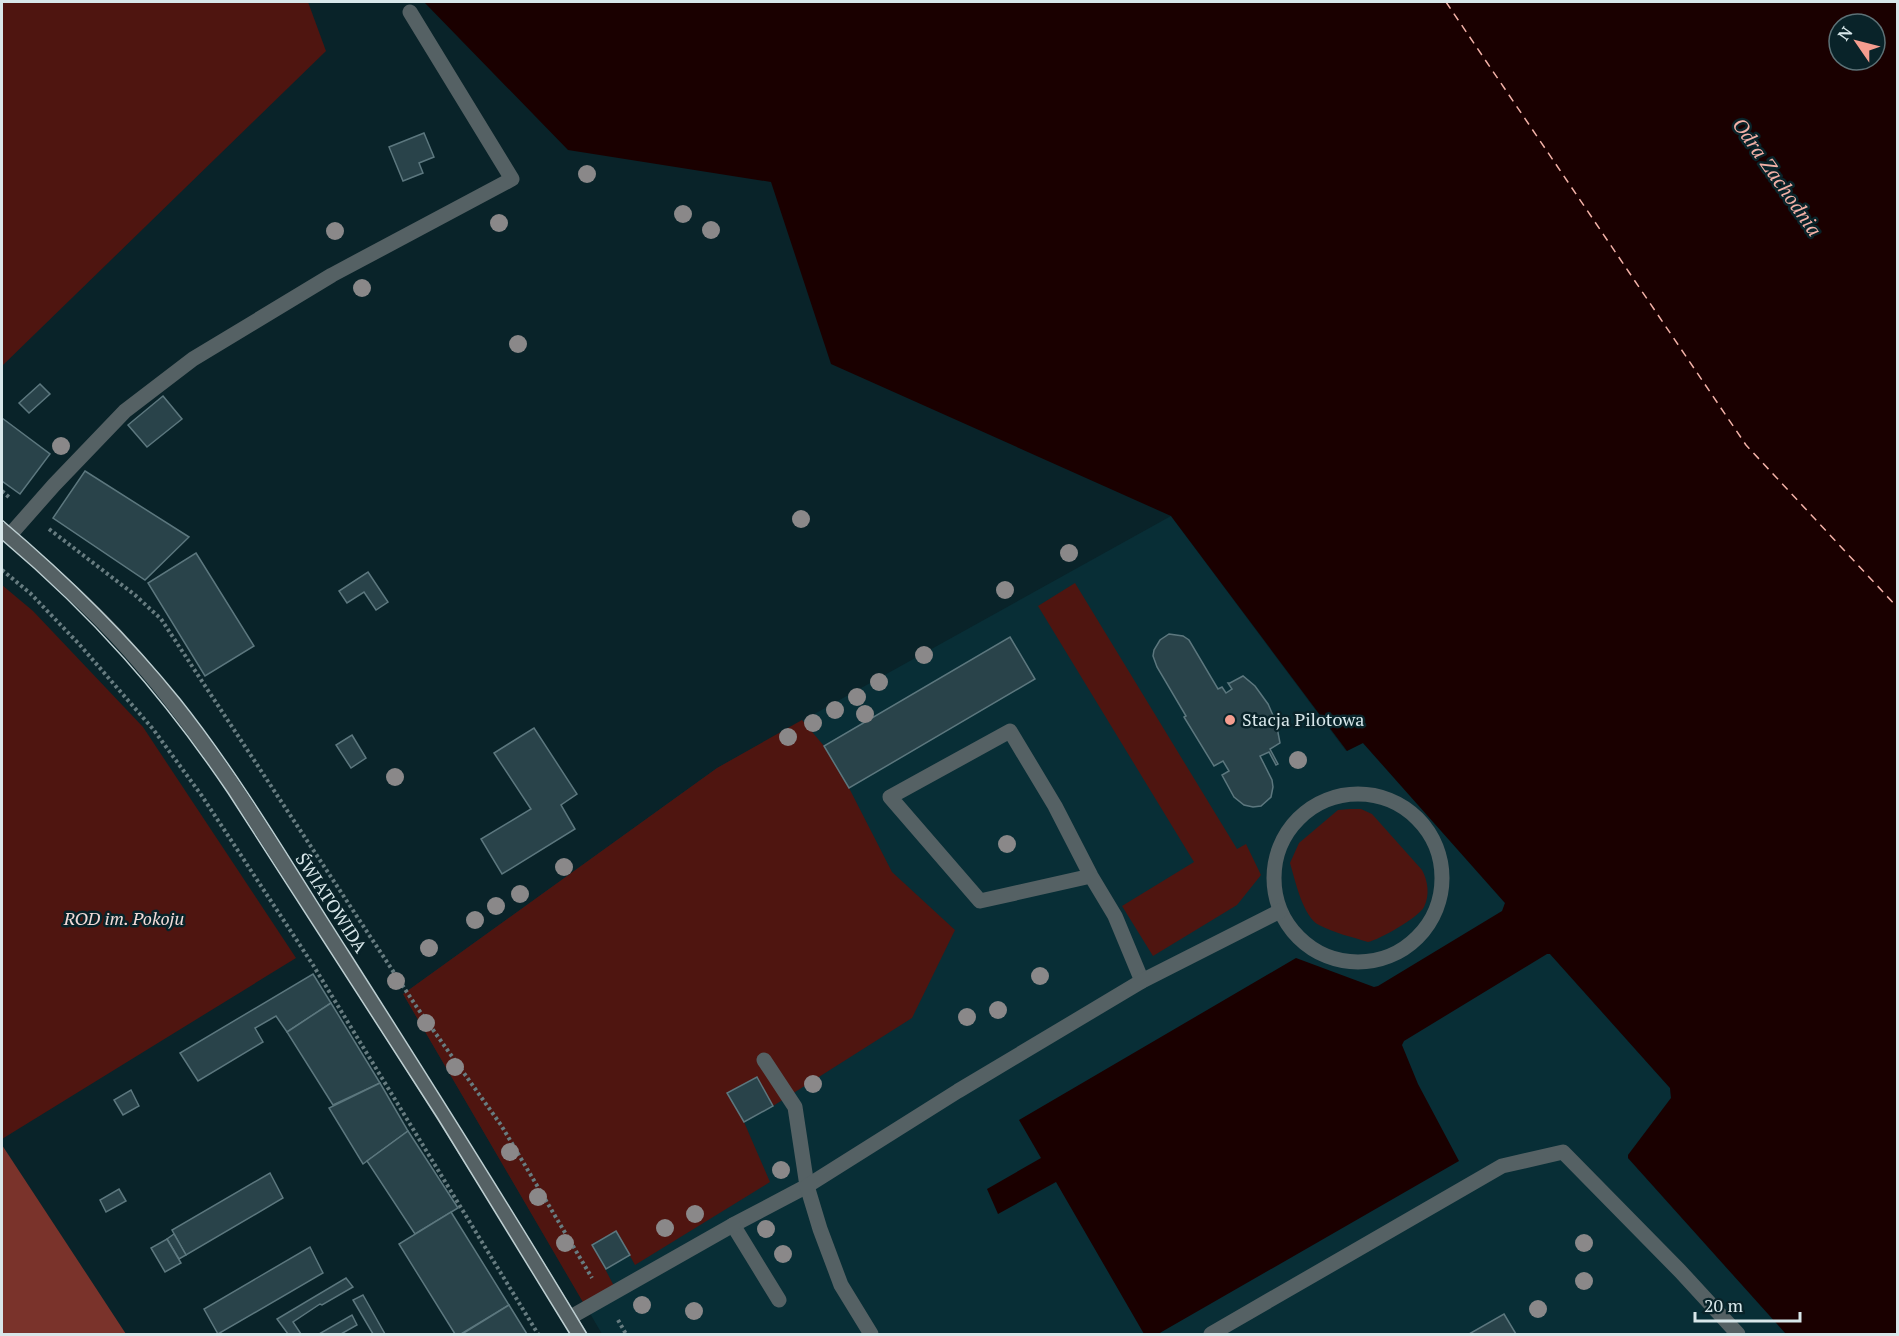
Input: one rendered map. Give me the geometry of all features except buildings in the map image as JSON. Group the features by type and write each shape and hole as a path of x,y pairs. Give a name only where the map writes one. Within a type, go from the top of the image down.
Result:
{"street":[{"path":"5,533 125,411 193,359 332,275 512,179 410,12"},
{"name":"ŚWIATOWIDA","path":"5,533 56,577 111,630 197,735 445,1116 579,1335"},
{"path":"1091,876 980,901 890,797 1010,731 1115,916 1142,981"},
{"path":"1358,794 1380,796 1401,805 1418,818 1431,836 1440,856 1443,878 1440,899 1432,920 1422,935 1392,956 1357,963 1340,961 1321,954 1304,943 1290,928 1280,911 1275,892 1274,872 1278,852 1286,834 1299,818 1316,805 1337,797 1358,794"},
{"path":"569,1318 807,1186 958,1091 1142,981 1280,911"},
{"path":"764,1060 795,1107 807,1186 820,1229 841,1285 871,1335"},
{"path":"1211,1335 1502,1166 1563,1152 1680,1271 1738,1335"},
{"path":"733,1225 779,1300"}],"path":[{"path":"2,570 30,593 79,644 153,729 202,795 319,975 538,1335"}],"shaded area":[{"path":"1171,516 1346,751 1363,743 1505,903 1503,911 1550,954 1670,1088 1671,1098 1628,1158 1786,1334 602,1334 403,994 717,768"},
{"path":"2,1145 126,1334 2,1334"}],"green space":[{"path":"2,2 308,2 326,51 2,366"},
{"path":"1075,583 1237,849 1246,844 1261,875 1237,905 1153,956 1122,906 1194,862 1038,606"},
{"name":"ROD im. Pokoju","path":"2,585 33,611 143,727 296,958 2,1139"},
{"path":"802,720 824,746 849,788 892,872 955,930 912,1018 773,1106 757,1077 727,1093 744,1122 770,1182 635,1265 616,1231 592,1244 614,1286 584,1304 403,994 717,768"},
{"path":"1361,809 1372,814 1422,870 1428,888 1426,902 1421,911 1381,937 1368,942 1331,930 1313,921 1300,897 1290,863 1299,843 1338,810"}],"water":[{"name":"Odra Zachodnia","path":"424,2 1897,2 1897,1334 1786,1334 1628,1158 1671,1098 1670,1088 1550,954 1404,1041 1402,1045 1418,1084 1459,1161 1158,1334 1144,1334 1056,1182 998,1214 987,1189 1041,1158 1019,1120 1296,958 1374,987 1378,986 1502,911 1505,903 1363,743 1347,751 1171,516 831,364 771,182 568,150"}],"ferry route":[{"path":"1446,2 1746,445 1898,608"}],"tram line":[{"path":"2,520 73,583 117,627 160,674 203,729 288,856 470,1143 587,1334"},
{"path":"2,540 66,598 124,658 203,757 438,1119 570,1334"}],"place":[{"name":"Stacja Pilotowa","path":"1230,720"}]}
